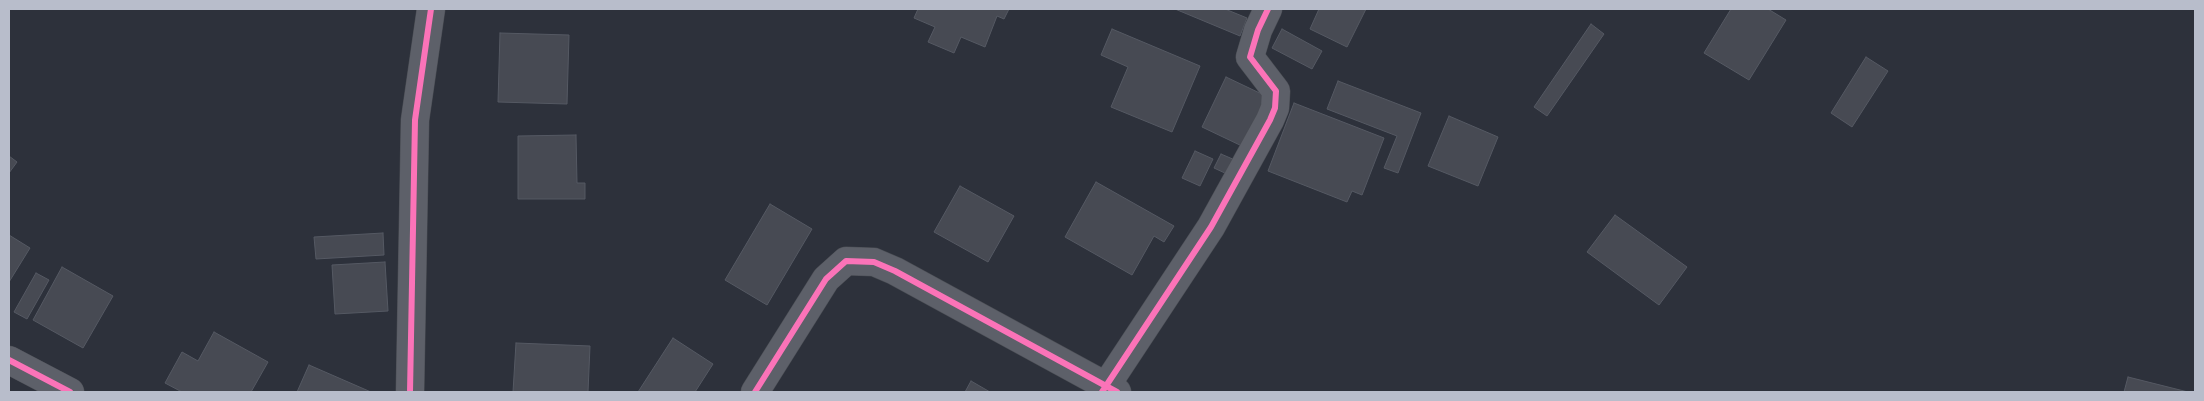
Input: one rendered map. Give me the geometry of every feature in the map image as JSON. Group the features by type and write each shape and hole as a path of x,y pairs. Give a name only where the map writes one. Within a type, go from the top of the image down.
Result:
{"street":[{"path":"410,392 415,120 431,9"},
{"path":"755,392 826,279 846,261 874,262 896,271 1108,390 1211,227 1270,120 1275,108 1276,91 1250,57 1258,30 1268,9"},
{"path":"9,360 70,392"}],"building":[{"path":"918,9 1009,9 1004,19 997,16 985,47 961,37 954,53 928,42 935,27 914,18"},
{"path":"1175,9 1225,9 1247,18 1240,36"},
{"path":"1319,9 1366,9 1347,47 1310,29"},
{"path":"1731,9 1768,9 1786,20 1749,80 1704,53"},
{"path":"1591,24 1604,34 1547,116 1534,107"},
{"path":"1112,29 1200,66 1172,132 1111,107 1128,67 1101,55"},
{"path":"1282,29 1322,51 1312,69 1272,48"},
{"path":"500,33 569,35 567,104 498,102"},
{"path":"1866,57 1888,71 1852,127 1831,113"},
{"path":"1226,77 1268,97 1244,147 1202,127"},
{"path":"1338,81 1421,113 1398,173 1384,168 1397,136 1327,109"},
{"path":"1294,103 1384,138 1362,195 1352,191 1347,202 1268,171"},
{"path":"1449,116 1498,137 1478,186 1428,166"},
{"path":"576,135 577,183 585,183 585,199 518,199 518,136"},
{"path":"1195,151 1213,159 1200,186 1182,178"},
{"path":"1221,154 1235,160 1227,174 1214,168"},
{"path":"9,156 17,162 9,173"},
{"path":"1096,182 1174,226 1164,242 1154,236 1132,275 1065,237"},
{"path":"960,186 1014,216 988,262 934,232"},
{"path":"770,204 812,229 767,305 725,280"},
{"path":"1615,215 1687,267 1659,305 1587,252"},
{"path":"383,233 384,255 316,259 314,237"},
{"path":"9,235 30,248 9,282"},
{"path":"385,262 388,311 335,314 332,265"},
{"path":"62,267 113,296 83,348 33,320"},
{"path":"36,273 49,280 27,319 14,312"},
{"path":"214,332 268,362 251,392 182,392 165,383 182,352 198,361"},
{"path":"673,338 713,364 695,392 638,392"},
{"path":"516,343 590,346 588,392 513,392"},
{"path":"309,365 371,392 297,392"},
{"path":"2128,377 2188,392 2124,392"},
{"path":"971,381 990,392 965,392"}],"cycle path":[{"path":"410,392 415,120 431,9"},
{"path":"1102,392 1211,227 1270,120 1275,108 1276,91 1250,57 1258,30 1268,9"},
{"path":"755,392 826,279 846,261 874,262 895,271 1117,392"},
{"path":"9,360 70,392"}]}
